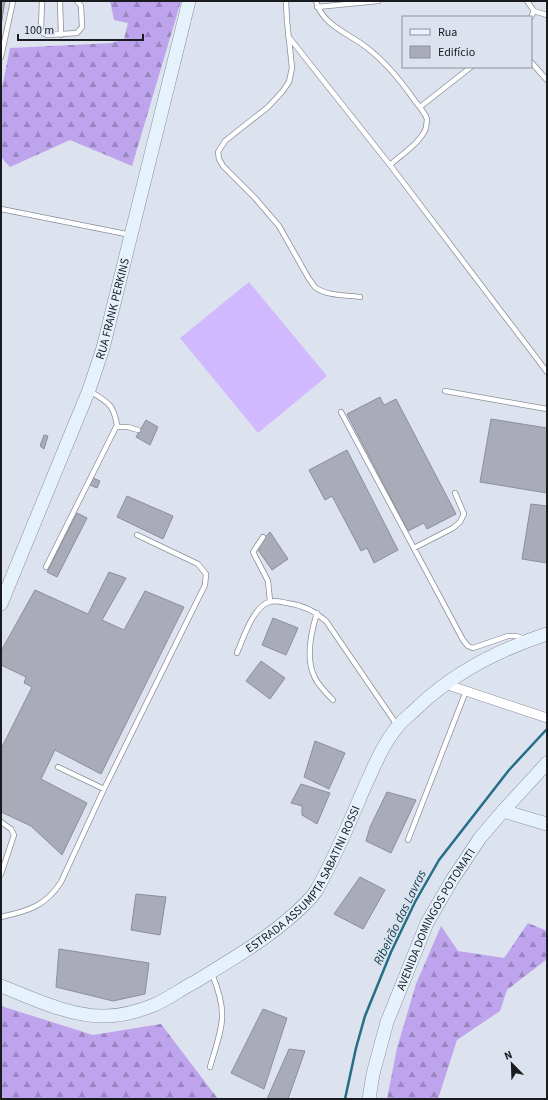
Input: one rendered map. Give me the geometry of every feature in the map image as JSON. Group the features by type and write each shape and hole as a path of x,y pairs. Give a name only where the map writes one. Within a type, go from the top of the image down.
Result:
{"street":[{"name":"RUA FRANK PERKINS","path":"1,604 89,390 103,348 189,1"},
{"name":"ESTRADA ASSUMPTA SABATINI ROSSI","path":"1,986 54,1006 84,1014 104,1016 139,1011 156,1004 249,949 280,927 304,906 314,893 338,849 376,763 398,726 426,699 445,684 475,666 510,648 547,634"},
{"path":"445,684 547,718"},
{"name":"AVENIDA DOMINGOS POTOMATI","path":"369,1099 373,1074 387,1022 427,923 452,880 480,838 547,763"},
{"path":"503,811 547,824"}],"lane":[{"path":"1,57 12,1"},
{"path":"42,1 41,29 47,36 77,33 80,30 82,27 81,6 77,1"},
{"path":"60,1 61,35"},
{"path":"286,1 292,68 289,82 268,107 225,141 218,152 219,159 279,226 315,287 332,294 360,296"},
{"path":"316,1 317,7 324,18 382,60 407,89 427,119 426,128 420,138 390,165"},
{"path":"317,7 378,1"},
{"path":"527,1 534,11 547,15"},
{"path":"532,16 534,11"},
{"path":"288,36 390,165 547,372"},
{"path":"532,63 547,80"},
{"path":"420,107 470,68"},
{"path":"1,209 131,235"},
{"path":"46,567 117,425 111,404 89,390"},
{"path":"445,391 547,409"},
{"path":"341,412 463,640 468,646 473,648 508,636 516,636 528,640"},
{"path":"116,427 128,427 138,430"},
{"path":"414,548 453,528 460,522 464,514 455,493"},
{"path":"1,917 23,912 46,900 54,893 61,882 104,789 205,585 206,574 198,564 137,535"},
{"path":"263,537 253,552 268,581 270,601"},
{"path":"237,653 254,616 262,605 270,601 278,601 308,608 317,613 326,621 398,726"},
{"path":"317,613 310,643 311,671 315,680 333,700"},
{"path":"408,840 466,691"},
{"path":"58,767 104,789"},
{"path":"1,822 11,829 14,835 1,874"},
{"path":"210,1067 223,1022 223,1008 211,972"}],"green space":[{"path":"110,1 181,1 132,166 70,140 10,167 1,157 1,93 10,48 112,43 124,39 128,23 114,20"},
{"path":"528,923 547,931 547,959 507,990 500,1011 457,1040 438,1099 387,1099 397,1048 416,984 441,926 458,951 504,958"},
{"path":"1,1006 93,1035 161,1024 218,1099 1,1099"}],"shaded area":[{"path":"249,282 327,376 258,433 180,338"}],"building":[{"path":"1,1 5,1 1,26"},
{"path":"380,397 384,405 396,399 456,514 427,529 424,523 408,531 347,414"},
{"path":"491,419 547,428 547,493 480,482"},
{"path":"146,420 158,427 150,445 136,437"},
{"path":"44,435 48,436 44,449 40,446"},
{"path":"347,450 398,550 374,563 367,548 361,551 332,496 325,500 309,470"},
{"path":"93,478 100,481 97,488 90,485"},
{"path":"127,496 173,516 163,539 117,517"},
{"path":"531,504 547,506 547,563 522,559"},
{"path":"77,513 87,518 57,577 47,572"},
{"path":"270,532 288,559 272,570 256,547"},
{"path":"109,572 126,578 102,620 124,630 145,591 184,607 101,774 55,750 41,779 87,803 62,855 31,826 1,812 1,749 32,687 24,683 26,677 1,665 1,651 35,590 88,614"},
{"path":"273,618 298,628 286,655 262,645"},
{"path":"261,661 285,678 270,699 246,681"},
{"path":"315,741 345,753 329,789 304,777"},
{"path":"301,784 330,793 317,824 302,815 302,806 291,803"},
{"path":"387,792 416,800 391,853 366,841 370,827"},
{"path":"360,877 385,890 363,929 334,914"},
{"path":"136,894 166,897 160,935 131,930"},
{"path":"59,949 149,963 145,994 113,1001 56,987"},
{"path":"263,1009 287,1018 264,1089 231,1073"},
{"path":"289,1049 305,1051 288,1099 267,1099"}],"waterway":[{"name":"Ribeirão das Lavras","path":"345,1099 356,1048 365,1016 391,952 415,902 439,860 509,770 546,730"}]}
